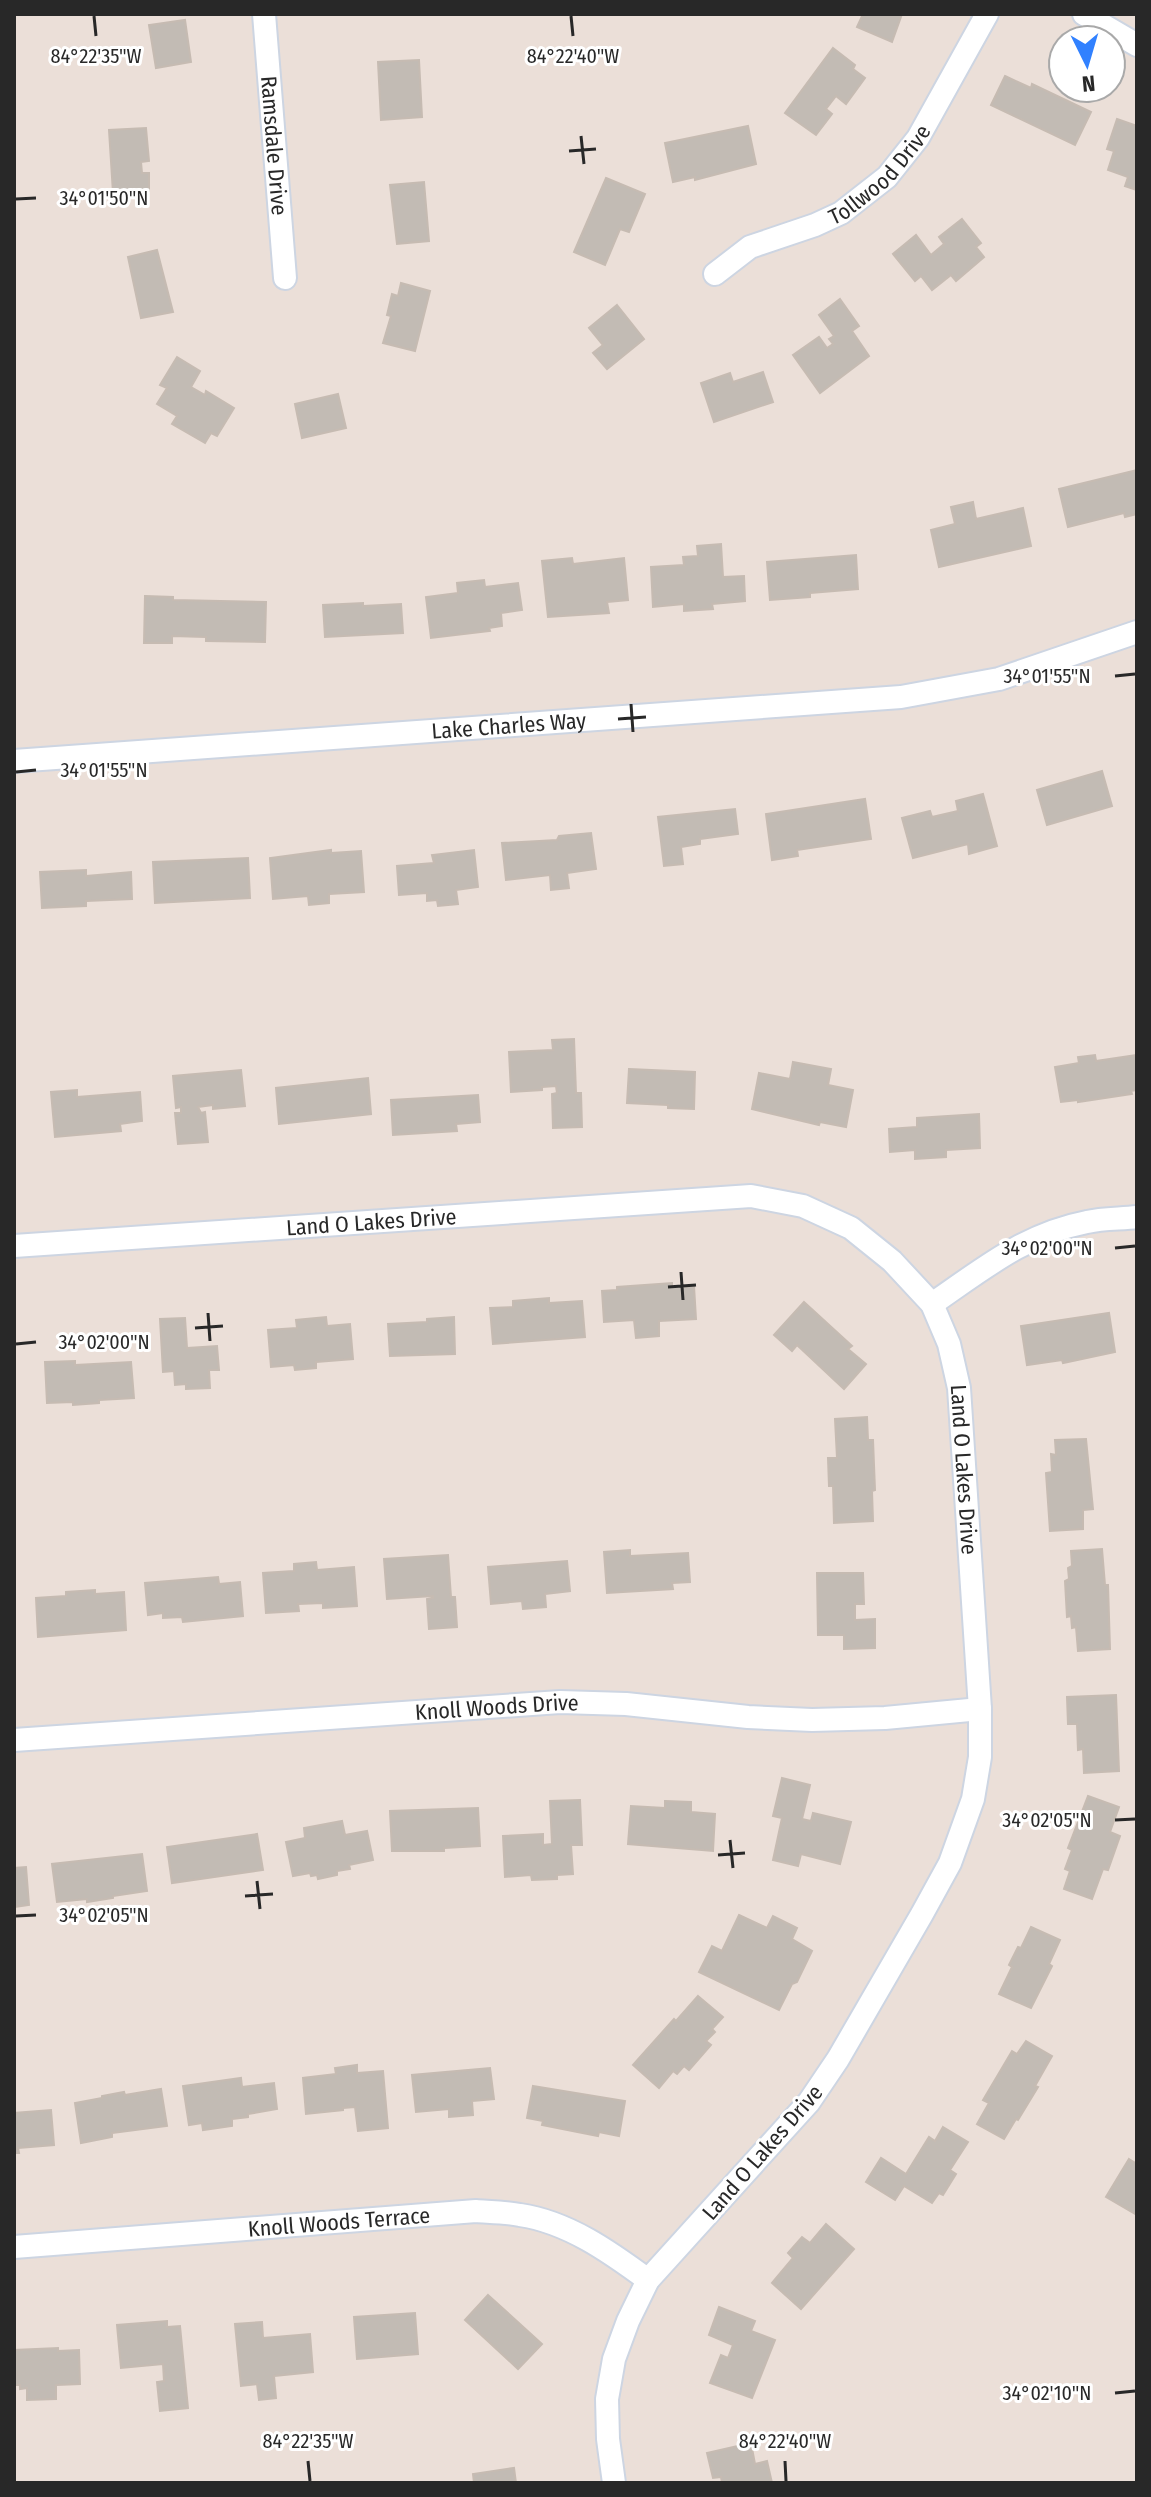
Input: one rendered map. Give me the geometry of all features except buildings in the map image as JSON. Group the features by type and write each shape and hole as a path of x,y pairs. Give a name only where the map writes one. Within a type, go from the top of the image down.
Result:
{"street":[{"name":"Ramsdale Drive","path":"264,14 285,278"},
{"name":"Tollwood Drive","path":"715,274 750,247 841,213 887,177 918,138 987,14"},
{"path":"1084,14 1137,45"},
{"name":"Lake Charles Way","path":"14,761 901,697 999,679 1137,632"},
{"name":"Land O Lakes Drive","path":"14,1246 751,1196 803,1206 851,1228 892,1261 932,1304 949,1344 959,1388 980,1709 980,1757 973,1799 950,1863 838,2059 809,2102 648,2280 614,2359 607,2399 614,2483"},
{"path":"932,1304 1019,1245 1053,1230 1090,1221 1137,1217"},
{"name":"Knoll Woods Drive","path":"14,1740 560,1702 626,1704 748,1717 812,1720 885,1718 980,1709"},
{"name":"Knoll Woods Terrace","path":"14,2247 476,2211 523,2215 567,2229 609,2251 648,2280"}]}
